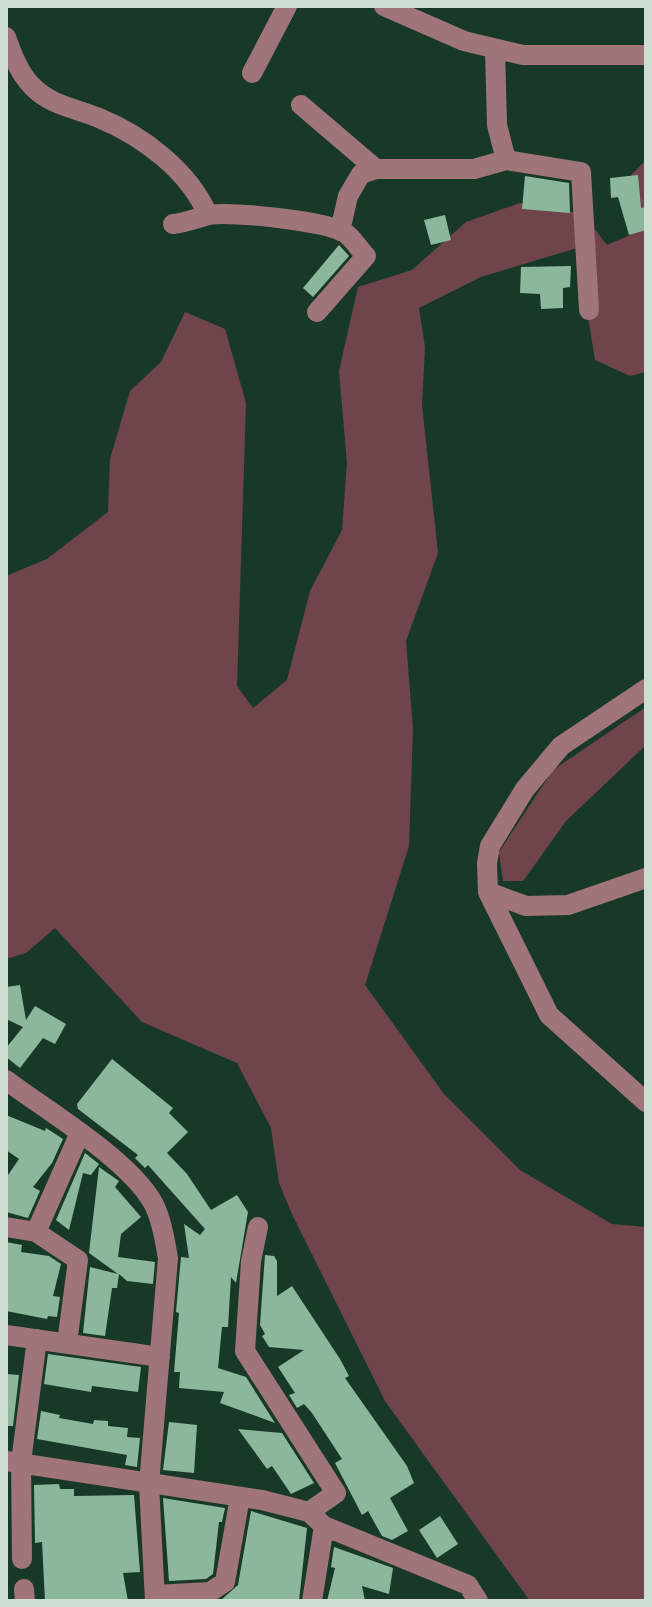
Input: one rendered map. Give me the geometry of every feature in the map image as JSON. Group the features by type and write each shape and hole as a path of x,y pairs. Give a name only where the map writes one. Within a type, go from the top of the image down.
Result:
{"street":[{"path":"252,73 287,6"},
{"path":"384,6 464,41 523,55 646,55"},
{"path":"6,37 13,57 32,86 54,103 98,117 139,138 198,192 208,215"},
{"path":"495,49 497,125 506,160"},
{"path":"301,105 376,169"},
{"path":"340,231 353,183 361,174 376,169 474,169 506,160 581,172 589,310"},
{"path":"173,224 191,223 208,215 292,220 340,231 366,256 317,312"},
{"path":"646,689 561,746 525,789 490,846 488,892 549,1015 646,1102"},
{"path":"488,892 526,906 568,905 646,878"},
{"path":"6,1080 122,1166 156,1208 168,1258 149,1484 155,1598 210,1592 225,1582 240,1497"},
{"path":"36,1232 79,1135"},
{"path":"6,1227 36,1232 78,1260 67,1343"},
{"path":"258,1227 251,1261 245,1351 336,1493 317,1519 312,1601"},
{"path":"6,1335 160,1357"},
{"path":"17,1553 14,1462 37,1339"},
{"path":"14,1462 240,1497 317,1519 468,1585 478,1601"}],"shaded area":[{"path":"646,160 646,372 630,376 595,360 577,248 481,277 419,308 425,347 422,405 438,553 406,641 413,729 409,846 365,985 444,1094 520,1170 612,1224 646,1227 646,1601 530,1601 385,1401 292,1214 279,1183 271,1128 237,1063 142,1022 55,928 26,953 6,959 6,576 47,559 108,512 110,459 130,391 161,362 185,312 225,329 246,403 237,686 253,708 287,680 310,591 342,530 347,463 339,371 358,287 412,270 466,222 520,203 583,214 607,245 644,229 631,175"},
{"path":"646,707 646,745 566,821 523,881 503,881 499,852 553,770"}],"building":[{"path":"638,175 641,208 646,207 646,230 629,235 618,197 611,198 610,178"},
{"path":"525,176 569,183 570,213 522,209"},
{"path":"445,215 451,240 431,245 424,220"},
{"path":"339,245 349,256 313,297 303,288"},
{"path":"571,266 570,287 563,288 563,308 541,309 540,294 520,293 521,267"},
{"path":"20,985 26,1020 35,1006 66,1024 55,1044 43,1038 20,1068 6,1057 6,1048 23,1027 6,1019 6,987"},
{"path":"112,1059 173,1108 169,1113 188,1132 167,1153 187,1174 211,1210 237,1195 248,1212 236,1283 231,1277 228,1327 222,1327 218,1368 246,1377 275,1423 220,1403 224,1392 179,1388 180,1372 174,1372 179,1313 176,1312 181,1257 189,1258 184,1224 200,1235 205,1229 148,1165 145,1168 135,1158 138,1155 78,1109 77,1104"},
{"path":"6,1115 45,1131 46,1128 63,1139 52,1163 33,1187 40,1191 28,1218 6,1212 6,1178 19,1159 6,1150"},
{"path":"85,1153 99,1164 91,1175 83,1173 69,1230 56,1220"},
{"path":"99,1167 119,1181 115,1187 141,1217 121,1234 118,1257 155,1262 153,1284 127,1281 119,1274 117,1288 112,1288 105,1336 83,1333 90,1267 118,1274 89,1253"},
{"path":"6,1242 22,1245 21,1252 49,1256 61,1264 53,1296 60,1297 57,1317 48,1316 47,1319 6,1311"},
{"path":"265,1255 274,1256 277,1261 277,1296 292,1286 340,1359 349,1376 345,1378 407,1466 414,1483 390,1498 408,1531 392,1540 382,1536 368,1511 362,1515 335,1463 342,1459 312,1413 304,1404 297,1408 289,1395 295,1393 278,1367 304,1350 269,1347 262,1336 265,1334 260,1325"},
{"path":"48,1354 141,1367 138,1392 92,1386 91,1392 44,1384"},
{"path":"6,1374 19,1375 13,1426 6,1426"},
{"path":"41,1411 60,1415 59,1418 93,1424 94,1420 108,1421 108,1426 128,1428 127,1437 140,1438 137,1467 125,1465 127,1455 37,1439"},
{"path":"169,1422 197,1425 194,1473 163,1470"},
{"path":"238,1429 282,1433 314,1483 291,1494 272,1466 267,1469"},
{"path":"59,1484 60,1489 74,1489 74,1496 134,1495 140,1572 123,1573 128,1601 45,1601 42,1542 35,1543 34,1485"},
{"path":"163,1498 225,1508 222,1522 219,1522 213,1574 206,1579 169,1581"},
{"path":"251,1511 307,1528 299,1601 220,1601 238,1585"},
{"path":"440,1516 458,1544 437,1558 419,1530"},
{"path":"334,1547 393,1568 389,1594 362,1586 365,1601 327,1601 335,1568 331,1567"}]}
